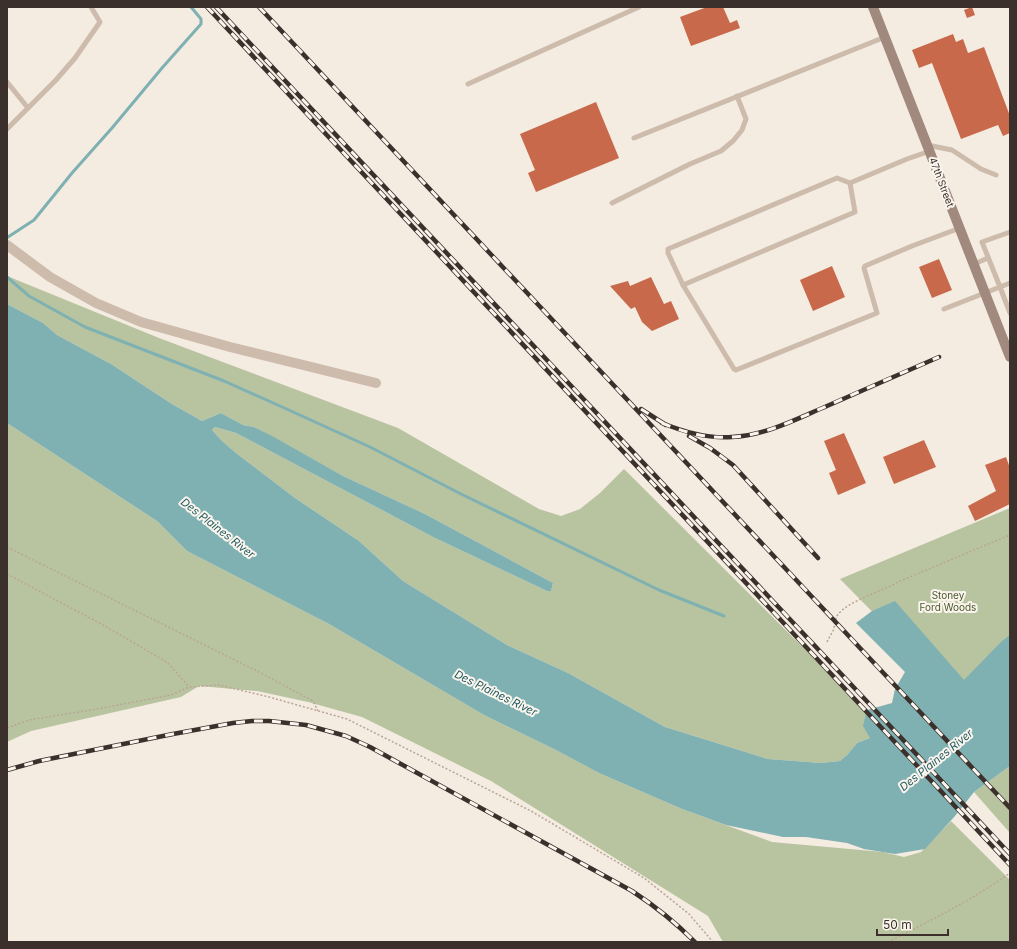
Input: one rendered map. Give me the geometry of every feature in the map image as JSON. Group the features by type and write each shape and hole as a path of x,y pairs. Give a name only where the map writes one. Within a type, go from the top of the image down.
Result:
{"main road":[{"name":"47th Street","path":"873,7 1010,357"}],"street":[{"path":"7,245 50,277 76,292 96,303 141,322 230,347 376,383"}],"lane":[{"path":"7,129 56,80 75,58 100,22 90,7"},
{"path":"468,84 639,7"},
{"path":"634,138 885,37"},
{"path":"7,82 28,108"},
{"path":"612,203 690,164 721,151 733,141 742,130 746,119 737,96"},
{"path":"960,228 865,266 864,268 877,313 736,370 683,285 668,253 668,249 838,178 850,183 907,159 928,148 952,150 982,169 996,175"},
{"path":"683,285 855,212 850,183"},
{"path":"1010,232 982,242 1010,313"},
{"path":"974,264 988,258"},
{"path":"944,309 1010,283"}],"path":[{"path":"827,642 834,630 838,615 846,607 900,581 1010,535"},
{"path":"7,548 261,673 313,701 318,711"},
{"path":"7,574 105,626 168,663 189,687"},
{"path":"7,728 29,720 171,695 189,687 219,685 347,719 537,815 644,878 689,914 713,942"},
{"path":"888,942 942,915 990,887 1010,872"}],"green space":[{"path":"7,276 159,338 398,428 539,509 561,516 580,509 600,493 624,469 886,730 857,743 840,761 821,763 768,759 665,727 568,673 507,645 403,581 359,541 295,498 236,453 212,430 215,427 236,433 433,537 547,591 551,591 553,583 425,514 343,476 254,427 243,425 221,413 202,421 172,404 111,364 57,335 43,323 7,304"},
{"path":"7,423 157,521 187,551 329,624 484,715 599,773 682,809 772,842 883,852 904,857 921,852 951,821 1010,880 1010,942 723,942 708,916 491,781 362,717 308,702 257,691 199,686 181,697 31,731 7,742"},
{"name":"Stoney Ford Woods","path":"1010,508 1010,753 840,579"},
{"path":"1010,766 1010,833 974,792"}],"water":[{"name":"Des Plaines River","path":"7,304 43,323 57,335 111,364 172,404 202,421 221,413 243,425 254,427 343,476 425,514 553,583 551,591 547,591 433,537 236,433 215,427 212,430 236,453 295,498 359,541 403,581 507,645 568,673 665,727 768,759 821,763 840,761 857,743 870,738 863,726 867,710 892,703 895,689 905,672 856,623 872,611 895,601 964,680 1002,641 1010,635 1010,766 974,792 955,816 925,849 895,854 864,849 847,843 806,837 783,837 726,825 682,809 599,773 484,715 329,624 187,551 157,521 7,423"}],"building":[{"path":"707,7 723,7 730,23 737,20 740,28 691,46 680,17"},
{"path":"972,7 975,15 967,18 964,10"},
{"path":"953,34 956,42 963,39 968,53 984,47 1010,116 1010,133 1003,136 998,125 961,139 932,63 919,68 912,50"},
{"path":"596,102 619,158 536,192 528,173 535,170 520,134"},
{"path":"939,259 952,290 932,298 919,267"},
{"path":"832,266 845,297 813,311 800,280"},
{"path":"651,277 664,304 671,301 679,319 652,331 642,322 635,307 631,309 610,286 628,281 630,286"},
{"path":"844,433 866,483 838,495 829,473 836,470 824,441"},
{"path":"924,440 936,467 894,484 883,457"},
{"path":"1006,457 1010,468 1010,504 975,521 968,506 996,491 985,465"}],"waterway":[{"path":"8,237 34,220 72,173 201,24 201,19 191,7"},
{"path":"7,277 29,296 85,327 224,381 280,406 370,447 461,494 659,590 724,616"}],"railway":[{"path":"207,7 1010,865"},
{"path":"216,7 1010,854"},
{"path":"259,7 1010,808"},
{"path":"662,423 687,432 705,436 745,436 769,430 793,421 939,357"},
{"path":"641,409 666,425"},
{"path":"689,436 710,448 733,465 818,558"},
{"path":"7,770 39,761 233,723 269,721 306,725 346,736 370,747 632,891 665,915 695,942"}]}
